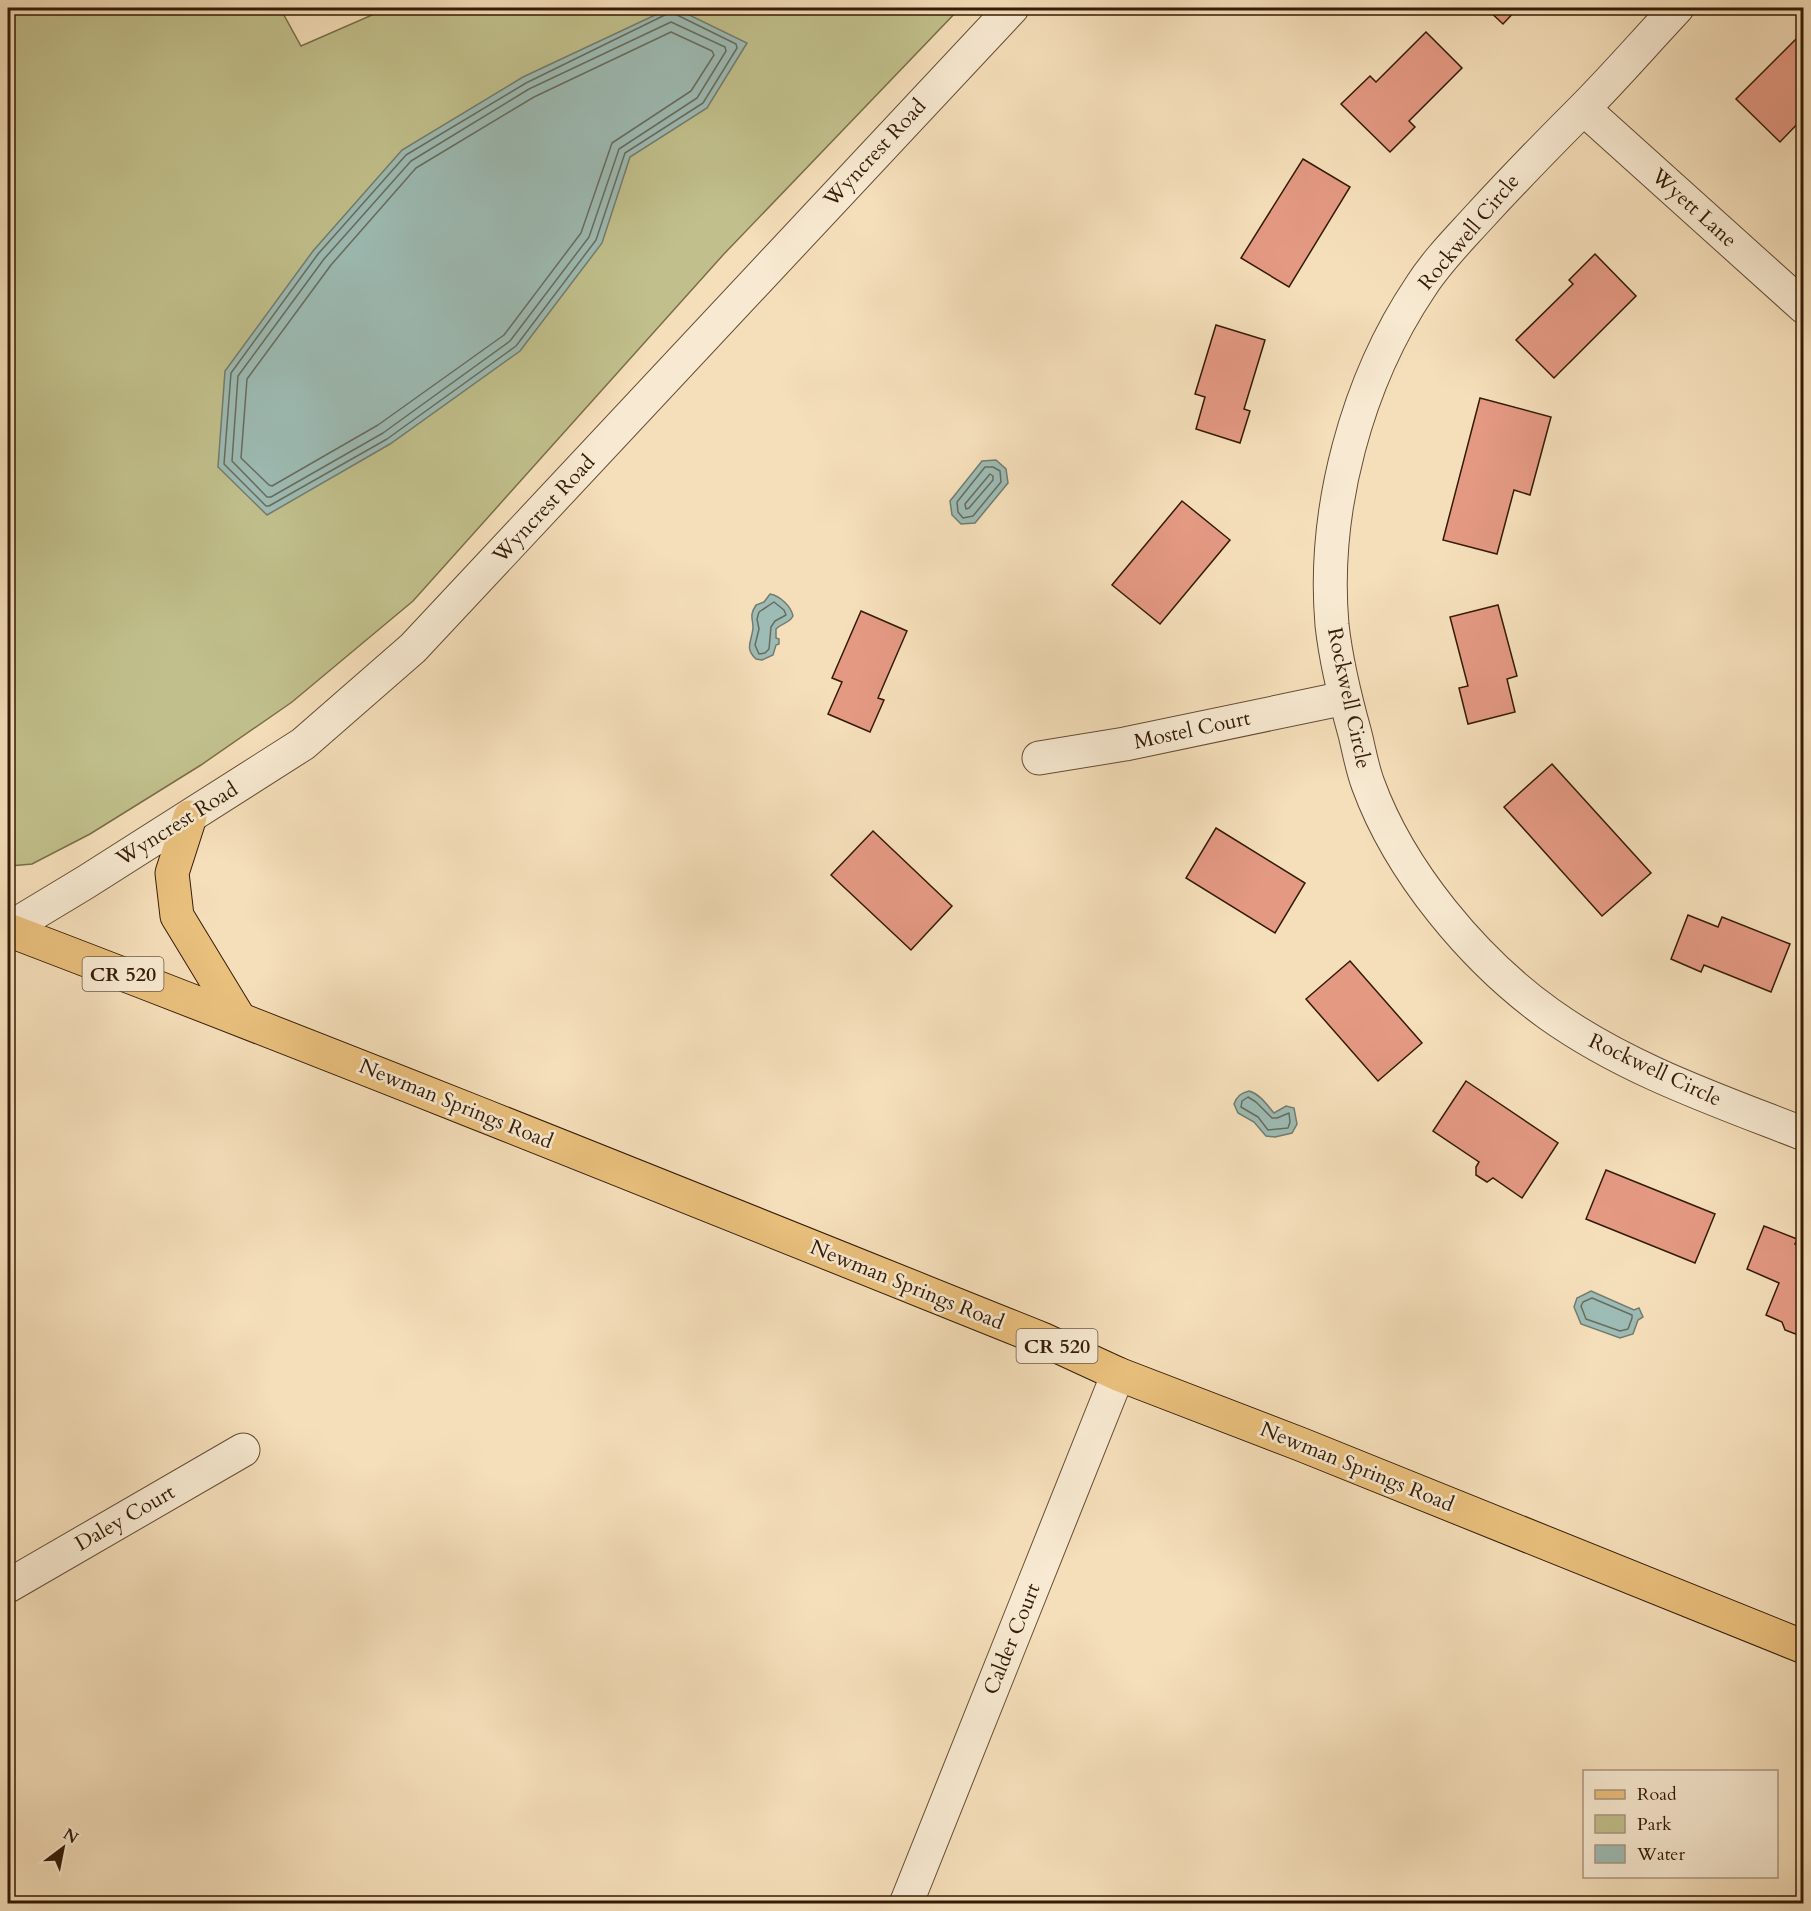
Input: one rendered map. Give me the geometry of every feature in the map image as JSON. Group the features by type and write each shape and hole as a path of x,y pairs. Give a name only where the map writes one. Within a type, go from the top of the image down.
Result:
{"main road":[{"path":"190,817 172,873 177,916 239,1018"},
{"name":"Newman Springs Road","path":"8,929 239,1018 1042,1339 1118,1374 1311,1448 1803,1647"}],"street":[{"name":"Wyncrest Road","path":"8,929 190,817 303,744 413,648 1012,8"},
{"name":"Rockwell Circle","path":"1677,8 1584,109 1535,155 1441,258 1399,323 1376,369 1346,455 1332,542 1332,627 1345,698 1368,784 1397,844 1421,884 1442,912 1508,980 1548,1014 1602,1048 1662,1078 1803,1134"},
{"name":"Wyett Lane","path":"1584,109 1803,307"},
{"name":"Mostel Court","path":"1039,758 1125,744 1345,698"},
{"name":"Calder Court","path":"906,1904 1118,1374"},
{"name":"Daley Court","path":"8,1586 243,1450"}],"green space":[{"path":"8,8 280,8 301,46 388,8 960,8 723,255 413,601 292,702 201,765 90,834 32,864 10,866 8,865"}],"water":[{"path":"670,8 675,8 747,43 707,108 630,157 602,243 520,351 390,444 267,515 218,467 225,371 313,251 402,150 523,77"},
{"path":"996,460 1006,469 1008,483 975,523 961,524 952,515 950,501 982,461"},
{"path":"770,594 784,602 793,616 776,629 779,644 776,645 773,655 762,660 756,659 750,651 752,614 756,605 764,602"},
{"path":"1249,1091 1260,1097 1274,1113 1286,1106 1294,1108 1297,1124 1292,1133 1275,1137 1266,1136 1254,1122 1238,1113 1235,1101 1240,1095"},
{"path":"1591,1291 1634,1310 1639,1308 1643,1317 1638,1320 1633,1334 1620,1338 1581,1324 1574,1307 1577,1298"}],"building":[{"path":"1486,8 1518,8 1503,24"},
{"path":"1804,31 1804,117 1780,142 1736,99"},
{"path":"1426,32 1462,68 1409,121 1415,127 1390,152 1341,104 1370,76 1376,82"},
{"path":"1303,159 1350,187 1289,287 1241,258"},
{"path":"1595,254 1636,296 1554,378 1516,340 1573,284 1569,280"},
{"path":"1216,325 1265,340 1244,409 1250,411 1240,443 1196,429 1205,397 1195,394"},
{"path":"1480,398 1551,417 1530,495 1514,490 1497,554 1443,540"},
{"path":"1182,501 1230,540 1160,624 1112,585"},
{"path":"1498,605 1517,676 1507,679 1515,712 1468,724 1459,688 1468,686 1450,617"},
{"path":"861,611 907,631 878,698 884,700 870,732 828,714 842,682 832,678"},
{"path":"1552,764 1651,873 1602,916 1504,807"},
{"path":"1216,828 1305,883 1275,933 1186,878"},
{"path":"873,831 952,906 911,950 831,875"},
{"path":"1688,915 1718,927 1722,917 1790,944 1771,992 1704,965 1701,972 1671,959"},
{"path":"1350,961 1422,1043 1378,1081 1306,999"},
{"path":"1466,1081 1558,1143 1522,1198 1493,1178 1487,1182 1476,1175 1479,1162 1433,1131"},
{"path":"1606,1170 1715,1214 1695,1263 1586,1219"},
{"path":"1764,1226 1797,1239 1795,1244 1804,1248 1804,1332 1798,1335 1785,1330 1782,1322 1766,1315 1779,1283 1747,1269"}]}
